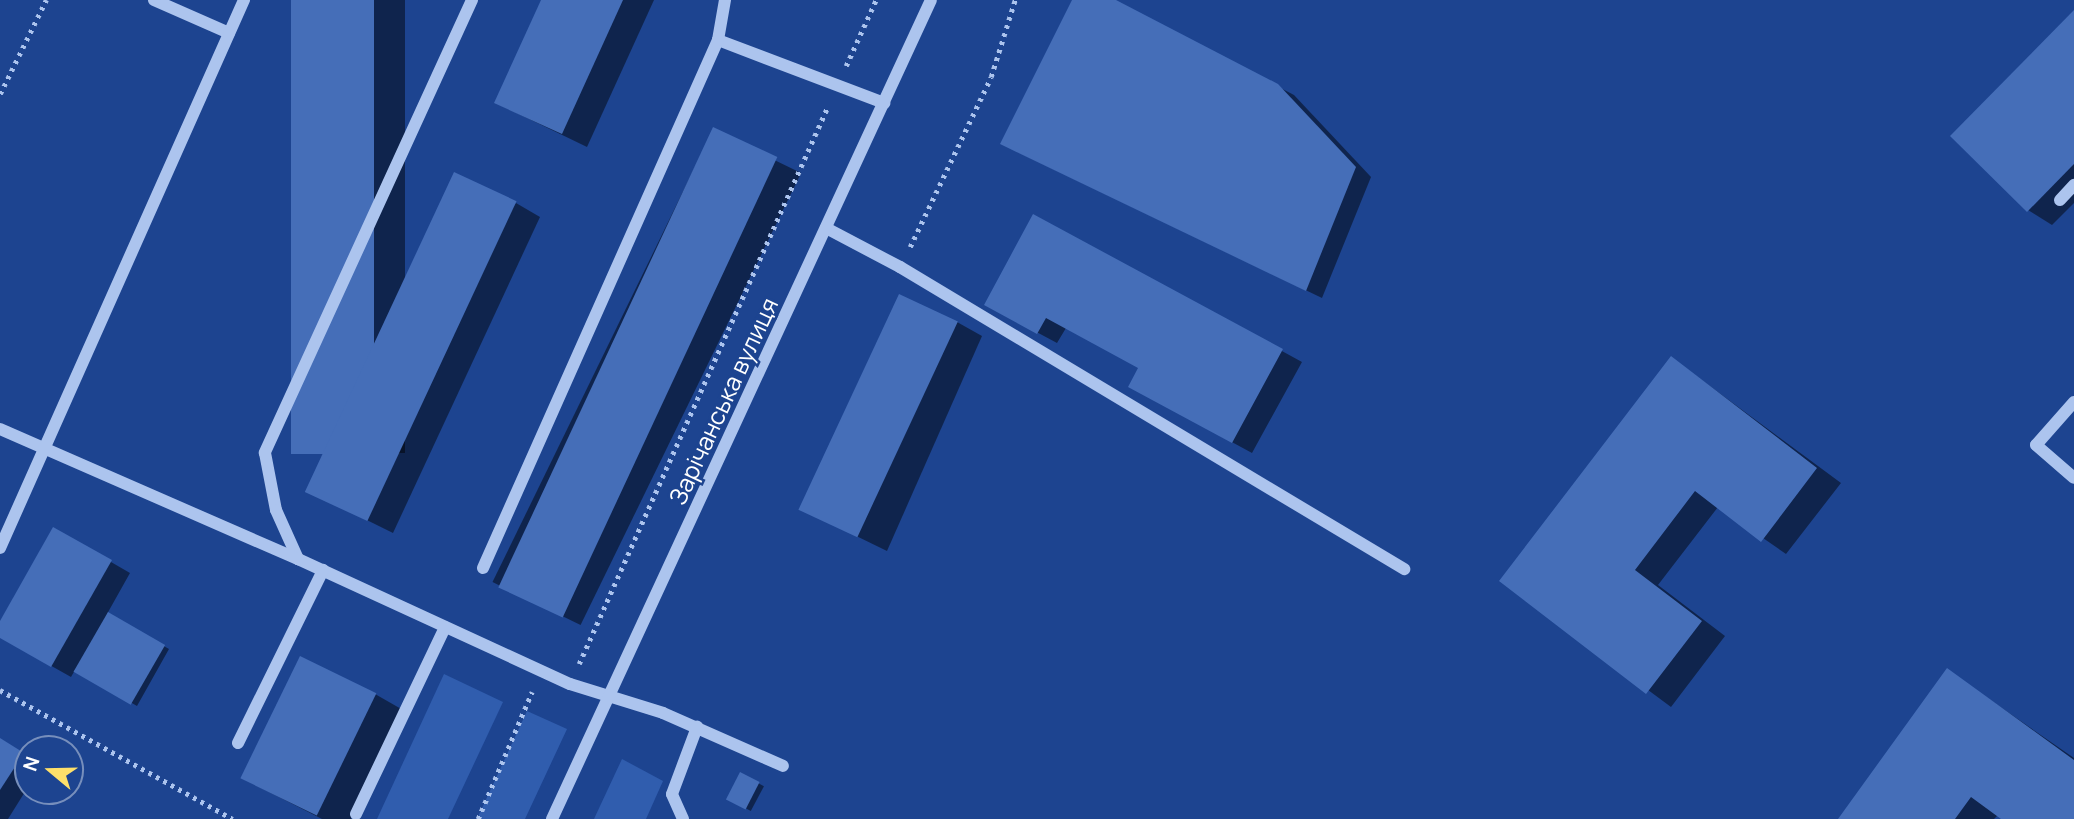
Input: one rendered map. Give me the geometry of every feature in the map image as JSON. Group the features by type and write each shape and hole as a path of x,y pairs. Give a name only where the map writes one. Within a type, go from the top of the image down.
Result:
{"street":[{"path":"154,0 229,33"},
{"path":"0,548 41,448 244,0"},
{"path":"298,559 276,510 265,453 472,0"},
{"path":"483,568 718,40 725,0"},
{"name":"Зарічанська вулиця","path":"552,819 931,0"},
{"path":"718,40 838,83 884,103"},
{"path":"2060,200 2074,185"},
{"path":"826,228 900,267 1404,569"},
{"path":"2074,402 2036,445 2074,478"},
{"path":"0,429 323,570 570,684 697,727 783,766"},
{"path":"238,743 323,570"},
{"path":"356,814 445,627"},
{"path":"683,819 672,794 697,727"}],"path":[{"path":"0,94 46,0"},
{"path":"478,819 529,693 570,684 876,0"},
{"path":"900,267 991,77 1015,0"},
{"path":"0,690 233,819"}],"shaded area":[{"path":"444,674 503,702 448,819 377,819"},
{"path":"527,711 567,729 525,819 477,819"},
{"path":"622,759 663,781 646,819 594,819"}],"building":[{"path":"291,0 374,0 374,454 291,454"},
{"path":"541,0 623,0 562,134 494,103"},
{"path":"1072,0 1116,0 1278,84 1356,167 1306,291 1000,144"},
{"path":"2074,10 2074,164 2027,212 1950,136"},
{"path":"713,127 777,157 563,617 498,587"},
{"path":"454,172 517,201 367,521 305,492"},
{"path":"1033,214 1283,349 1232,443 1128,387 1138,368 1046,318 1037,334 984,305"},
{"path":"899,294 958,321 857,537 798,510"},
{"path":"1671,356 1817,468 1761,542 1695,491 1635,570 1702,621 1646,694 1499,581"},
{"path":"53,527 112,560 51,667 0,638 0,621"},
{"path":"108,612 165,645 131,705 74,672"},
{"path":"300,656 376,693 317,815 240,778"},
{"path":"1947,668 2074,760 2074,819 2001,819 1971,797 1955,819 1838,819"},
{"path":"0,738 14,747 14,768 0,790"},
{"path":"740,772 760,782 746,810 726,800"}]}
